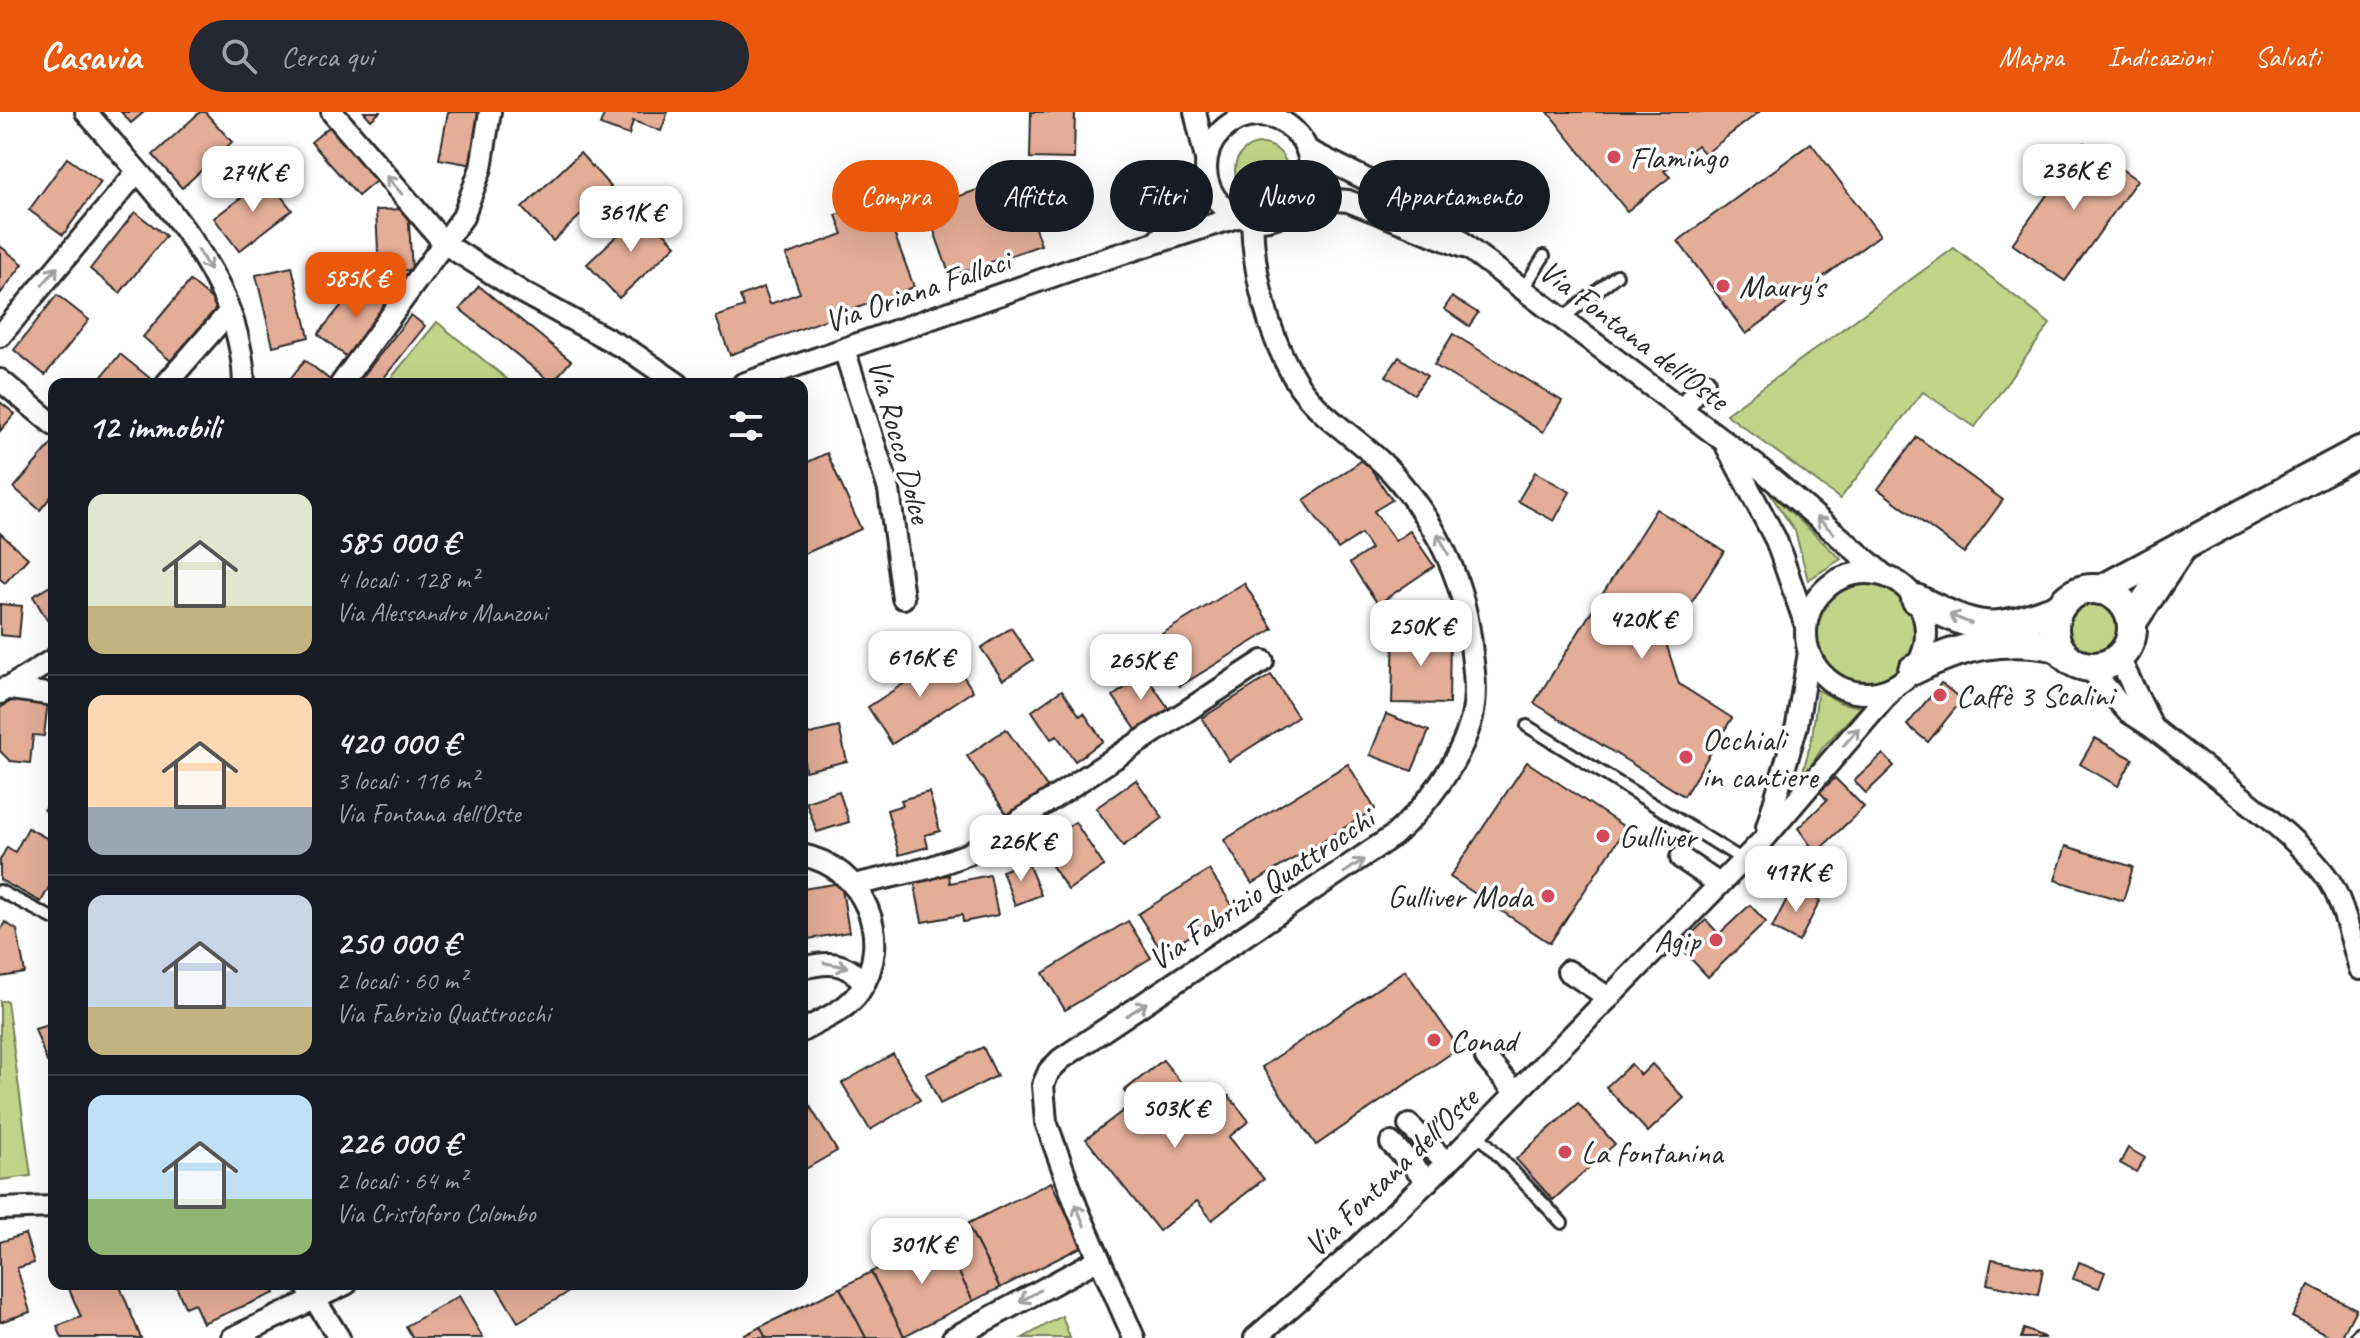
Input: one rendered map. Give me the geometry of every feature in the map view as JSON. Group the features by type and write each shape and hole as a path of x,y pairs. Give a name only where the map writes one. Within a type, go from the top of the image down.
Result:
{"street":[{"path":"86,112 190,237 229,312 240,351 243,378"},
{"path":"332,112 445,244 525,294 633,353 669,378"},
{"path":"345,378 445,244 473,197 490,112"},
{"path":"1195,112 1206,160"},
{"path":"1206,160 1220,131 1249,116 1273,115 1298,134 1307,150 1307,160"},
{"name":"Via Fontana dell'Oste","path":"1307,150 1424,208 1471,250 1723,440 1884,575"},
{"path":"0,336 137,172"},
{"path":"1213,191 1229,210"},
{"name":"Via Fontana dell'Oste","path":"1342,200 1471,250"},
{"name":"Via Oriana Fallaci","path":"760,378 1156,242 1229,223"},
{"name":"Via Oriana Fallaci","path":"1156,242 1167,232"},
{"name":"Via Fabrizio Quattrocchi","path":"1134,1338 1099,1259 1046,1122 1042,1092 1049,1071 1393,836 1418,811 1453,761 1464,740 1473,709 1471,644 1465,606 1451,559 1430,521 1395,476 1369,449 1316,406 1293,376 1277,342 1249,232"},
{"path":"171,378 229,312"},
{"name":"Via Rocco Dolce","path":"844,349 889,490 903,598"},
{"path":"0,380 48,420"},
{"path":"1682,409 1704,382"},
{"name":"Via Fontana dell'Oste","path":"1723,440 1776,540 1806,627"},
{"path":"1916,599 1963,622 1988,627 2013,624 2059,608 2077,592 2101,590 2360,451"},
{"path":"2089,668 2119,658 2127,648 2132,622 2184,544"},
{"path":"1904,678 1923,654 1926,635 1924,616 1916,599 1902,584 1884,575 1849,575 1833,582 1819,594 1806,627 1809,652 1827,677 1854,692 1875,692 1904,678 1949,652 1984,644 2058,647"},
{"path":"2101,590 2122,601 2132,622"},
{"path":"2059,608 2054,634 2058,647 2066,657 2089,668 2127,711 2153,728 2284,833 2322,871 2337,895 2360,969"},
{"name":"Via Fontana dell'Oste","path":"1764,839 1797,725 1809,652"},
{"path":"2119,658 2153,728"},
{"path":"854,885 929,868 968,854 1263,661"},
{"path":"2,690 48,663"},
{"name":"Via Fontana dell'Oste","path":"1256,1338 1477,1133 1764,839 1904,678"},
{"path":"2,690 48,694"},
{"path":"808,857 832,865 854,885 868,909 875,935 873,958 864,982 842,1008 808,1028"},
{"path":"1681,858 1719,884"},
{"path":"808,967 837,963 852,970 864,982"},
{"path":"1568,971 1609,998"},
{"path":"1486,1058 1516,1093"},
{"path":"1409,1125 1447,1163"},
{"path":"1391,1143 1428,1181"},
{"path":"0,1209 48,1207"},
{"path":"953,1338 1099,1259"},
{"path":"232,1338 311,1292 339,1338"}],"lane":[{"path":"1523,289 1544,256"},
{"path":"1562,319 1617,275"},
{"path":"1527,726 1743,860"},
{"path":"0,891 48,916"},
{"path":"1477,1133 1562,1223"},
{"path":"2356,1338 2360,1332"}],"green space":[{"path":"1261,144 1279,152 1285,160 1237,160 1251,146"},
{"path":"1954,248 2050,324 1975,427 1923,392 1840,499 1726,414"},
{"path":"437,322 506,378 391,378"},
{"path":"1768,491 1841,559 1808,580 1795,531"},
{"path":"1866,585 1885,589 1900,600 1911,615 1915,634 1911,653 1900,668 1885,679 1866,683 1847,679 1832,668 1821,653 1817,634 1821,615 1832,600 1847,589"},
{"path":"2091,602 2111,610 2119,630 2111,650 2091,658 2071,650 2063,630 2071,610"},
{"path":"1818,690 1841,703 1861,707 1823,747 1800,782 1812,738"},
{"path":"0,1001 7,1001 31,1176 0,1180"},
{"path":"1062,1316 1070,1338 1023,1338"}],"building":[{"path":"121,112 144,112 131,123"},
{"path":"200,112 205,112 232,142 182,188 153,155"},
{"path":"364,112 380,112 371,120"},
{"path":"448,112 483,112 473,165 439,159"},
{"path":"605,112 668,112 661,131 633,121 629,135 600,125"},
{"path":"1031,112 1075,112 1074,159 1030,158"},
{"path":"1548,112 1759,112 1705,154 1697,145 1664,171 1670,177 1627,211"},
{"path":"335,122 382,176 358,196 311,142"},
{"path":"1811,143 1880,235 1746,334 1678,241"},
{"path":"2084,143 2137,180 2065,281 2012,244"},
{"path":"580,153 611,187 553,241 522,208"},
{"path":"67,158 101,182 63,235 29,210"},
{"path":"267,178 292,210 239,251 214,218"},
{"path":"975,191 975,232 1036,232 1041,245 950,276 934,232 959,232 959,196"},
{"path":"408,209 412,270 379,271 376,210"},
{"path":"643,211 676,245 619,298 587,264"},
{"path":"135,212 166,236 120,293 90,269"},
{"path":"894,232 914,287 730,355 716,317 744,307 740,296 764,287 770,304 800,293 786,255 843,234"},
{"path":"0,246 23,264 0,294"},
{"path":"292,267 309,337 273,346 256,275"},
{"path":"362,280 395,306 351,360 318,334"},
{"path":"190,281 219,305 171,361 143,337"},
{"path":"479,286 571,361 556,378 546,378 460,309"},
{"path":"57,295 89,320 45,375 14,350"},
{"path":"1452,297 1478,313 1469,326 1444,309"},
{"path":"411,315 425,326 384,378 362,378"},
{"path":"1453,334 1562,401 1543,432 1434,365"},
{"path":"120,354 150,378 101,378"},
{"path":"1399,357 1427,376 1414,394 1386,376"},
{"path":"305,360 328,378 291,378"},
{"path":"0,402 15,414 0,431"},
{"path":"1917,437 2003,500 1964,553 1878,489"},
{"path":"48,448 48,500 40,510 14,488"},
{"path":"827,453 861,529 808,552 808,462"},
{"path":"1364,459 1392,500 1374,511 1395,541 1410,531 1434,566 1378,604 1350,563 1371,549 1361,534 1338,549 1304,500"},
{"path":"1535,472 1570,492 1554,521 1518,501"},
{"path":"1656,509 1724,551 1666,643 1679,684 1732,718 1684,796 1534,703"},
{"path":"0,533 28,558 5,583 0,579"},
{"path":"1244,583 1273,629 1180,686 1152,640"},
{"path":"48,587 48,619 47,620 33,596"},
{"path":"0,604 22,606 19,637 0,635"},
{"path":"1011,628 1033,660 1003,680 981,648"},
{"path":"1394,631 1450,632 1449,704 1392,703"},
{"path":"949,654 973,691 892,744 868,707"},
{"path":"1145,674 1169,709 1137,731 1113,696"},
{"path":"1271,675 1298,717 1229,761 1202,718"},
{"path":"1941,683 1962,700 1928,742 1907,725"},
{"path":"1062,690 1080,716 1084,713 1103,741 1075,761 1057,736 1051,739 1032,711"},
{"path":"18,697 48,701 44,736 33,735 30,763 10,761 0,751 0,708"},
{"path":"1386,714 1429,731 1412,771 1370,755"},
{"path":"839,727 847,761 808,770 808,735"},
{"path":"1006,729 1048,789 1008,816 967,756"},
{"path":"2095,738 2133,759 2118,786 2080,764"},
{"path":"1883,754 1894,766 1866,793 1854,781"},
{"path":"1527,762 1626,828 1550,943 1450,877"},
{"path":"1348,764 1375,809 1252,884 1224,840"},
{"path":"1835,778 1864,807 1816,853 1798,828 1827,800 1820,792"},
{"path":"1136,780 1163,818 1123,846 1096,808"},
{"path":"839,791 849,822 817,832 808,801"},
{"path":"929,792 940,831 925,835 928,847 899,855 887,810 903,805 901,800"},
{"path":"1075,822 1104,866 1068,890 1039,846"},
{"path":"28,828 48,839 48,889 41,902 0,880 0,860 7,847 15,852"},
{"path":"2066,846 2133,867 2123,901 2055,880"},
{"path":"1027,861 1041,895 1015,905 1002,871"},
{"path":"1209,870 1234,908 1163,953 1138,914"},
{"path":"949,875 950,883 990,875 998,915 963,922 962,915 922,922 914,881"},
{"path":"841,883 849,932 808,939 808,888"},
{"path":"1793,887 1820,901 1799,942 1772,928"},
{"name":"Agip","path":"1750,905 1766,922 1708,977 1679,946 1706,920 1719,934"},
{"path":"1128,921 1151,958 1065,1010 1043,973"},
{"path":"5,922 17,930 25,973 0,977 0,931"},
{"path":"1405,970 1459,1048 1316,1145 1262,1067"},
{"path":"48,1025 48,1062 47,1062 35,1029"},
{"path":"983,1047 997,1076 940,1104 926,1074"},
{"path":"893,1054 920,1100 870,1130 842,1083"},
{"path":"1163,1060 1206,1114 1229,1096 1249,1121 1229,1137 1264,1179 1212,1220 1197,1201 1159,1231 1086,1139 1133,1103 1124,1091"},
{"path":"1631,1064 1641,1075 1652,1064 1684,1098 1648,1132 1606,1087"},
{"path":"808,1103 837,1151 808,1168"},
{"name":"La fontanina","path":"1578,1103 1615,1144 1553,1200 1516,1159"},
{"path":"2128,1148 2145,1158 2136,1172 2120,1163"},
{"path":"1051,1182 1083,1246 1000,1288 967,1224"},
{"path":"967,1224 1000,1288 973,1301 941,1237"},
{"path":"25,1234 34,1263 17,1268 30,1312 0,1322 0,1242"},
{"path":"941,1237 973,1301 904,1336 871,1272"},
{"path":"1992,1259 2043,1269 2038,1295 1987,1284"},
{"path":"2079,1262 2105,1272 2099,1288 2073,1279"},
{"path":"871,1272 904,1336 900,1338 866,1338 840,1288"},
{"path":"2309,1285 2356,1309 2341,1338 2334,1338 2292,1317"},
{"path":"840,1288 866,1338 766,1338 760,1327"},
{"path":"70,1290 121,1290 141,1338 62,1338 57,1326 81,1317"},
{"path":"178,1290 274,1290 275,1293 203,1323 194,1303 185,1307"},
{"path":"499,1290 572,1290 518,1322"},
{"path":"459,1296 483,1338 413,1338 406,1326"},
{"path":"760,1327 766,1338 739,1338"},
{"path":"2024,1329 2046,1338 2021,1338"}],"place":[{"name":"Flamingo","path":"1614,157"},
{"name":"Maury's","path":"1723,286"},
{"name":"Caffè 3 Scalini","path":"1940,695"},
{"name":"Occhiali in cantiere","path":"1686,757"},
{"name":"Gulliver","path":"1603,836"},
{"name":"Gulliver Moda","path":"1548,896"},
{"name":"Agip","path":"1716,940"},
{"name":"Conad","path":"1434,1040"},
{"name":"La fontanina","path":"1565,1152"}]}
